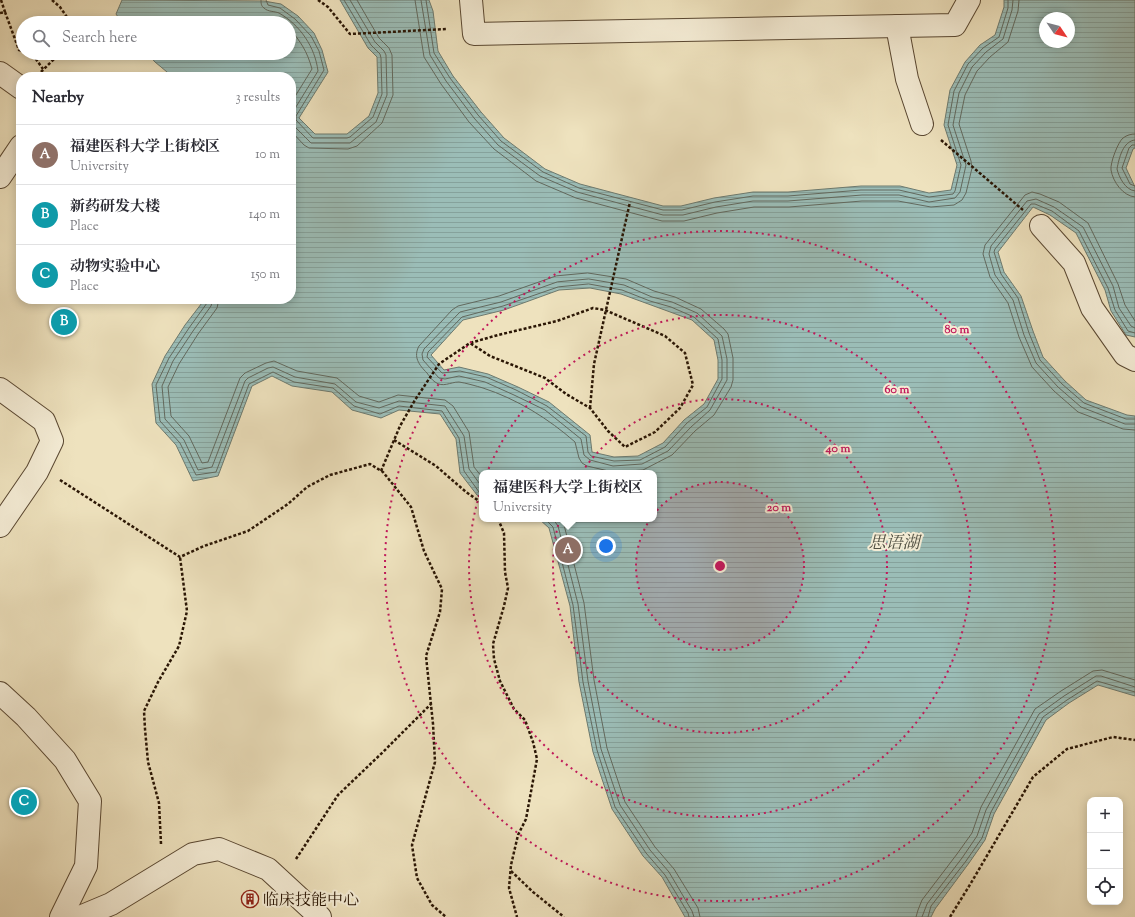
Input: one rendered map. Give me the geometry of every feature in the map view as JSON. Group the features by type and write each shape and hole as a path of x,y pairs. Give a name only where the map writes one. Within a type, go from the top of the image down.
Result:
{"street":[{"path":"471,0 474,34 955,25 969,0"},
{"path":"897,26 907,79 922,124"},
{"path":"0,73 16,84"},
{"path":"0,176 16,153"},
{"path":"1041,226 1074,263 1092,308 1125,355 1135,360"},
{"path":"0,389 44,421 52,440 37,472 0,526"},
{"path":"0,693 26,717 66,760 90,801 86,866 61,917"},
{"path":"80,917 110,912 162,873 193,854 219,849 268,869 320,917"}],"path":[{"path":"1,0 16,42"},
{"path":"52,0 60,7 66,16"},
{"path":"318,0 328,7 350,34 443,30"},
{"path":"0,13 5,12"},
{"path":"37,60 43,69"},
{"path":"41,72 53,60"},
{"path":"922,124 1041,226"},
{"path":"590,408 594,364 604,310 630,202"},
{"path":"381,471 400,426 414,400 439,364 470,344 498,335 557,321 593,308 604,310 665,336 685,353 692,385 680,408 655,432 625,446 608,431 590,408 566,394 545,378 490,356 470,344"},
{"path":"394,440 436,466 466,492 479,501"},
{"path":"47,451 57,478 180,557"},
{"path":"180,557 204,546 248,531 288,504 307,487 330,476 370,464 381,471 412,507 424,551 442,589 440,612 426,656 435,762 412,846 417,878 432,905 446,917"},
{"path":"499,522 504,533 505,572 508,588 493,644 494,659 500,681 514,709 525,720 537,759 526,819 518,835 511,871 509,888 517,917"},
{"path":"162,873 159,803 148,762 144,729 144,711 158,682 179,646 186,611 180,557"},
{"path":"283,883 298,856 338,795 431,703"},
{"path":"950,917 1033,777 1067,749 1114,737 1135,740"},
{"path":"511,871 533,892 564,917"}],"water":[{"name":"思语湖","path":"122,0 264,1 281,4 298,16 314,33 322,50 328,72 299,118 315,134 347,134 369,116 378,93 377,57 368,48 340,0 429,0 433,11 438,51 453,76 481,112 504,138 545,169 580,184 663,206 681,206 714,198 753,192 788,192 861,186 900,186 929,193 951,190 957,165 944,125 950,90 965,62 980,45 995,35 1004,7 1004,0 1135,0 1135,148 1133,149 1126,168 1135,187 1135,337 1126,335 1111,311 1105,290 1076,233 1050,215 1033,207 998,252 1004,272 1021,296 1043,357 1065,381 1086,400 1127,415 1135,416 1135,696 1098,685 1069,703 1046,720 994,814 985,840 935,909 931,917 685,917 662,877 643,856 612,809 593,752 579,682 570,606 549,528 542,522 657,522 657,470 479,470 479,496 460,473 456,439 440,414 399,410 381,418 352,410 332,392 292,386 272,376 252,386 218,476 193,481 176,445 156,423 152,384 165,356 185,325 201,304 296,304 296,72 167,72 153,60 296,60 296,16 117,16 116,14","holes":["590,288 621,294 692,320 714,340 718,360 718,379 704,404 684,420 663,443 638,456 614,457 592,452 590,435 549,402 488,374 459,367 444,370 431,355 463,320 504,310 559,290"]}],"place":[{"name":"新药研发大楼","path":"64,322"},
{"name":"福建医科大学上街校区","path":"568,550"},
{"name":"动物实验中心","path":"24,802"},
{"name":"临床技能中心","path":"250,899"}]}
